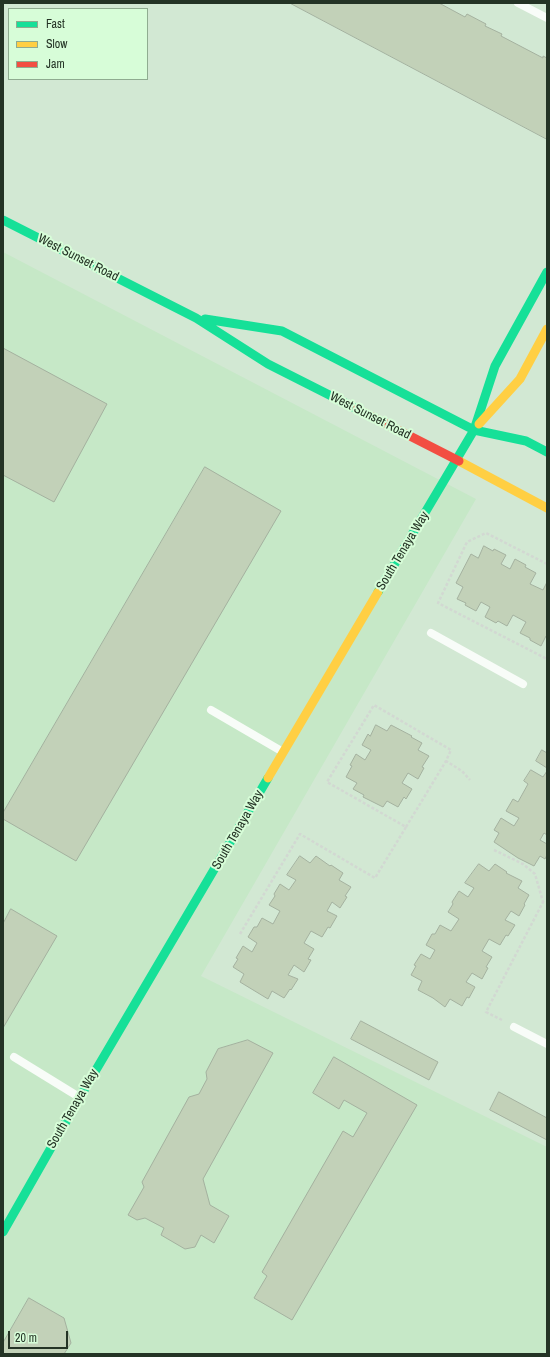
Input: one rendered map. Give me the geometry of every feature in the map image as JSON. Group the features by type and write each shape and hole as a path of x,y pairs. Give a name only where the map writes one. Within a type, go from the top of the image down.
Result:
{"street":[{"name":"West Sunset Road","path":"3,220 196,318 268,364 457,460 547,508"},
{"name":"South Tenaya Way","path":"3,1232 80,1097 474,430 495,366 547,272"},
{"name":"West Sunset Road","path":"196,318 282,331 474,430 526,441 547,452"},
{"name":"South Tenaya Way","path":"474,430 520,379 547,329"}],"lane":[{"path":"518,3 547,18"},
{"path":"431,633 523,684"},
{"path":"212,710 283,752"},
{"path":"514,1027 547,1044"},
{"path":"14,1057 80,1097"}],"path":[{"path":"547,564 486,533 467,542 438,603 547,659"},
{"path":"240,934 300,834 375,878 406,827 446,761 452,750 374,705 327,782 406,827"},
{"path":"446,761 462,770 470,780"},
{"path":"494,850 523,864 535,874 543,902 486,1012 514,1027"},
{"path":"543,902 547,904"}],"shaded area":[{"path":"3,252 476,499 201,976 547,1147 547,1354 3,1354"}],"building":[{"path":"290,3 439,3 465,17 467,14 486,24 485,26 502,34 501,36 543,58 543,56 547,58 547,139"},
{"path":"3,348 107,404 54,502 3,475"},
{"path":"205,467 281,511 76,861 3,819 3,813"},
{"path":"484,546 493,551 494,549 506,555 501,564 510,569 515,559 536,573 530,584 543,590 547,582 547,637 546,636 541,646 520,633 526,622 513,615 507,626 498,621 496,623 485,617 490,607 481,602 476,611 465,605 466,603 457,599 463,587 456,583 471,554 478,558"},
{"path":"376,725 387,731 391,725 412,736 411,737 422,743 418,750 429,756 422,767 424,768 418,779 408,773 402,783 412,789 406,799 404,797 398,807 387,801 383,807 363,797 364,795 353,789 357,783 346,777 356,754 365,760 371,750 362,745 368,734 370,736"},
{"path":"542,750 547,753 547,768 536,761"},
{"path":"531,770 543,777 547,771 547,835 544,833 540,840 547,844 547,855 545,859 540,856 534,866 518,858 494,842 499,833 494,830 501,818 514,826 519,818 506,811 513,799 518,802 528,784 524,781"},
{"path":"300,856 310,863 316,856 330,866 331,865 343,873 339,880 351,887 340,908 332,902 327,911 337,916 330,928 328,927 322,937 311,931 304,943 314,949 308,959 311,960 304,972 294,965 288,975 298,979 291,990 290,989 284,998 272,991 268,999 240,982 244,974 233,967 243,946 252,952 257,943 248,937 254,927 257,927 262,918 273,924 280,911 269,905 280,884 289,890 296,880 287,875"},
{"path":"479,864 489,871 495,864 507,872 506,873 522,881 518,888 529,895 519,916 511,911 505,920 515,925 508,936 506,935 500,945 489,939 482,951 492,957 486,967 488,968 482,979 472,973 466,982 475,987 469,998 467,997 462,1006 450,999 445,1007 433,998 418,990 422,981 411,975 416,966 414,965 421,954 430,959 435,950 426,945 432,934 435,934 440,925 451,931 459,919 448,912 459,891 468,897 474,888 465,883"},
{"path":"11,909 57,936 3,1028 3,924"},
{"path":"361,1021 438,1062 429,1080 351,1039"},
{"path":"248,1040 273,1053 203,1179 210,1205 229,1216 214,1243 201,1235 195,1247 185,1249 161,1235 164,1228 145,1218 137,1220 128,1215 144,1187 142,1182 189,1097 199,1094 207,1079 206,1072 218,1049"},
{"path":"334,1057 417,1105 292,1320 254,1298 267,1276 262,1272 343,1131 353,1137 367,1113 344,1100 339,1109 313,1093"},
{"path":"499,1092 547,1118 547,1140 490,1110"},
{"path":"29,1298 64,1318 71,1343 64,1354 3,1354 3,1343"}],"traffic: fast":[{"path":"3,220 196,318 268,364 357,409"},
{"path":"378,592 474,430 495,366 547,272"},
{"path":"205,319 282,331 474,430 526,441 547,452"},
{"path":"3,1232 80,1097 268,778"}],"traffic: slow":[{"path":"479,424 520,379 547,329"},
{"path":"459,461 547,508"},
{"path":"268,778 378,592"}],"traffic: jam":[{"path":"357,409 459,461"}]}
